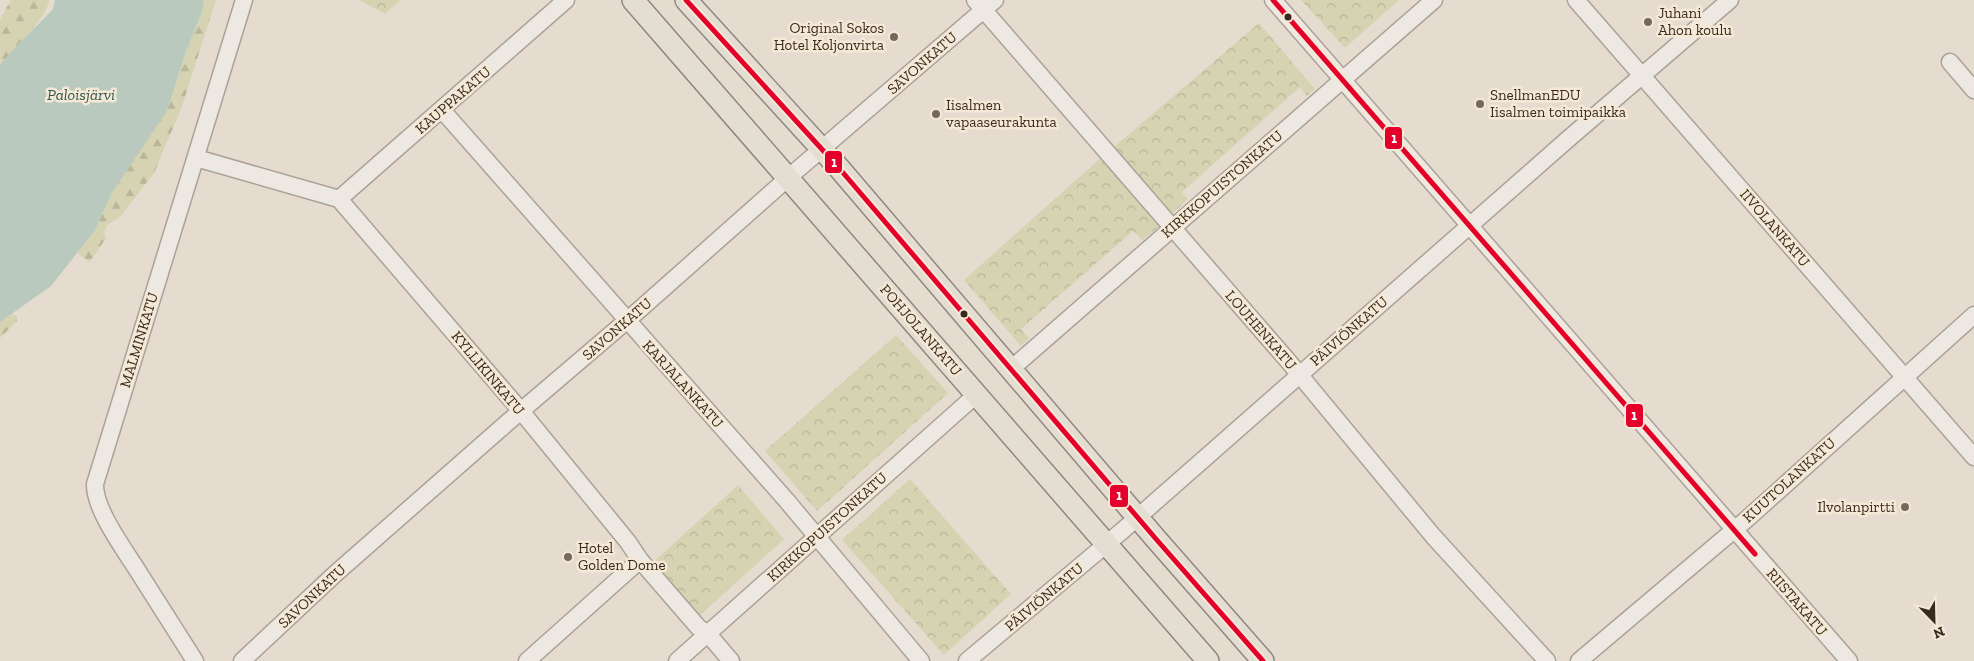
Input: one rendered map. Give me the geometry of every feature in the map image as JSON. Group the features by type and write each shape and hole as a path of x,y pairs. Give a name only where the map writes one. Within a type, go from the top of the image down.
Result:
{"main road":[{"name":"POHJOLANKATU","path":"633,0 789,177 1208,661"},
{"path":"686,0 821,149 1263,661"}],"street":[{"name":"MALMINKATU","path":"195,661 113,531 95,492 99,468 244,0"},
{"name":"KAUPPAKATU","path":"339,199 566,0"},
{"name":"RIISTAKATU","path":"1273,0 1849,661"},
{"name":"KIRKKOPUISTONKATU","path":"1010,369 1434,0"},
{"name":"IIVOLANKATU","path":"1576,0 1974,457"},
{"name":"PÄIVIÖNKATU","path":"968,661 1138,518 1567,140 1730,0"},
{"name":"SAVONKATU","path":"242,661 335,574 626,321 985,3"},
{"name":"LOUHENKATU","path":"985,3 1433,536 1547,661"},
{"path":"1950,62 1974,90"},
{"name":"KARJALANKATU","path":"442,110 816,536 921,661"},
{"path":"196,158 339,199"},
{"name":"KYLLIKINKATU","path":"339,199 521,411 628,542 640,560 698,627 708,634 731,661"},
{"name":"KUUTOLANKATU","path":"1579,661 1734,529 1974,315"},
{"name":"KIRKKOPUISTONKATU","path":"677,661 977,394"},
{"path":"527,661 640,560"}],"green space":[{"path":"11,0 50,0 41,18 0,66 0,19"},
{"path":"204,0 216,0 181,109 154,173 120,217 107,225 104,232 106,238 90,262 77,253 95,230 112,193 167,110 185,54 202,12"},
{"path":"359,0 401,0 385,14"},
{"path":"1301,0 1399,0 1345,48"},
{"path":"1259,23 1315,89 1307,96 1300,87 1182,192 1188,199 1171,215 1114,147"},
{"path":"1103,156 1161,225 1142,240 1133,231 1021,329 1029,338 1021,346 964,280"},
{"path":"12,314 17,316 17,321 0,338 0,322"},
{"path":"896,335 948,393 817,511 765,451"},
{"path":"910,479 1011,594 944,655 842,540"},
{"path":"738,485 784,539 698,617 651,564"}],"water":[{"name":"Paloisjärvi","path":"55,0 204,0 202,12 185,54 167,111 112,193 95,230 51,286 0,322 0,65 53,9"}],"transit line":[{"name":"1","path":"686,0 839,168 1156,539 1263,661"},
{"name":"1","path":"1273,0 1755,554"}],"place":[{"name":"Juhani Ahon koulu","path":"1648,22"},
{"name":"Original Sokos Hotel Koljonvirta","path":"894,37"},
{"name":"SnellmanEDU Iisalmen toimipaikka","path":"1480,104"},
{"name":"Iisalmen vapaaseurakunta","path":"936,114"},
{"name":"Ilvolanpirtti","path":"1905,507"},
{"name":"Hotel Golden Dome","path":"568,557"}]}
